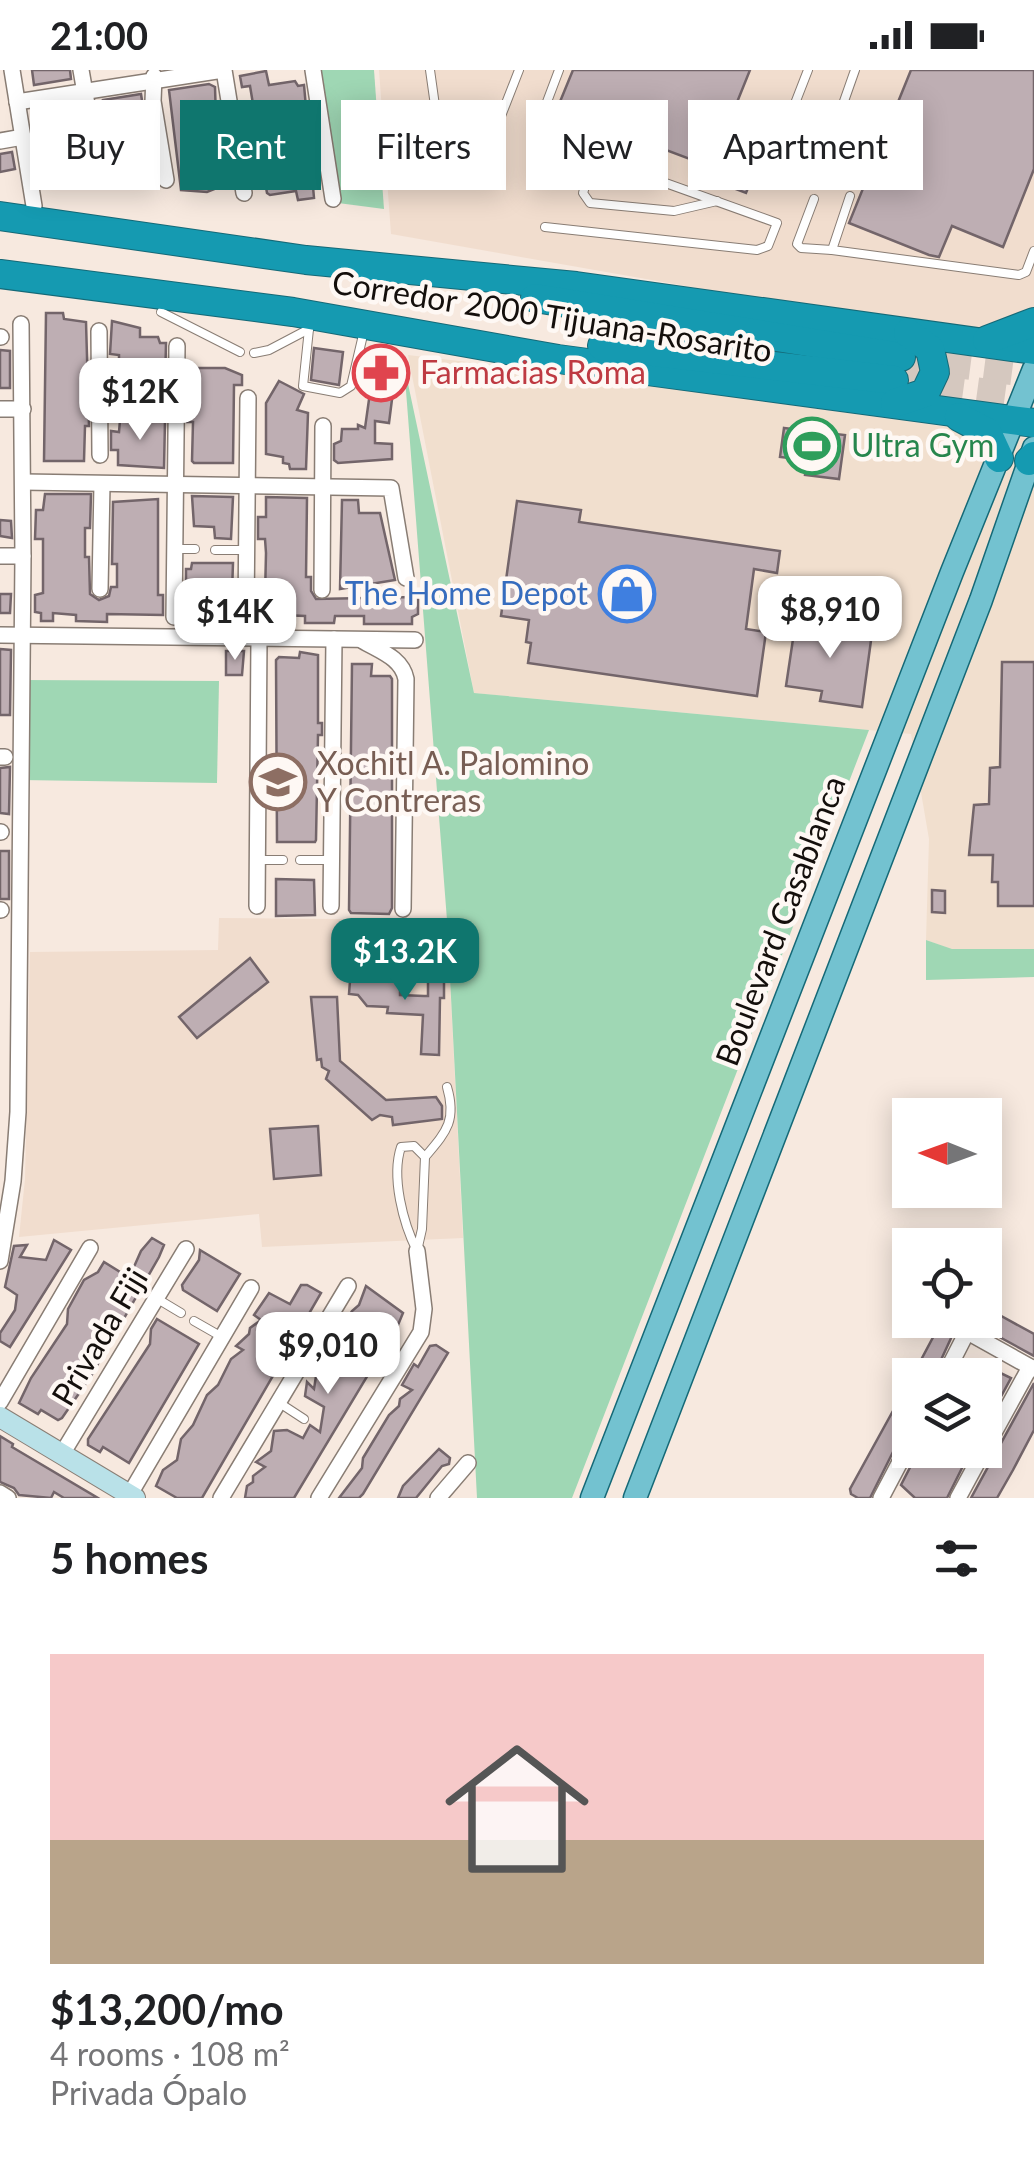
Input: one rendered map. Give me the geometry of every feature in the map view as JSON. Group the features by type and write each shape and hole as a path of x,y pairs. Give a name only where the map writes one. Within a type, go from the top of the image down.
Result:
{"highway":[{"path":"0,201 296,241 576,286"},
{"name":"Corredor 2000 Tijuana-Rosarito","path":"0,216 306,260 576,286 899,368 943,410 1024,422"},
{"path":"306,260 899,368"},
{"path":"1,274 64,298 161,312 899,368"},
{"name":"Corredor 2000 Tijuana-Rosarito","path":"1,274 558,359 899,368 981,341 1034,350"},
{"path":"301,320 363,335 558,359"},
{"path":"981,341 1034,322"},
{"path":"943,410 987,432 999,458"}],"main road":[{"name":"Boulevard Casablanca","path":"592,1498 999,458 1024,422 1034,368"},
{"path":"635,1498 981,600 1032,455"}],"street":[{"path":"0,72 12,70 34,206"},
{"path":"81,70 86,100"},
{"path":"17,102 154,75 223,70 244,193"},
{"path":"313,70 332,199"},
{"path":"154,75 153,100 166,180"},
{"path":"0,141 23,138"},
{"path":"0,1261 13,1180 18,1112 24,556 22,324"},
{"path":"99,331 100,455"},
{"path":"174,617 177,346"},
{"path":"246,615 248,398"},
{"path":"100,404 176,405"},
{"path":"0,409 23,409"},
{"path":"322,590 323,426"},
{"path":"23,482 391,488 406,578"},
{"path":"100,589 102,484"},
{"path":"0,556 24,556"},
{"path":"0,635 414,640"},
{"path":"256,906 259,638"},
{"path":"332,906 334,639"},
{"path":"359,639 395,659 404,668 406,679 403,909"},
{"path":"0,1402 90,1248"},
{"name":"Privada Fiji","path":"62,1454 186,1249"},
{"path":"319,1498 421,1332 424,1310 418,1251"},
{"path":"222,1498 348,1286"},
{"path":"0,1417 132,1496 251,1288"},
{"path":"978,1338 1032,1368 1002,1420"},
{"path":"438,1498 468,1463"},
{"path":"881,1498 897,1468"},
{"path":"958,1498 975,1468"},
{"path":"0,1493 8,1498"}],"lane":[{"path":"430,70 440,141 450,146 484,143 494,134 519,70"},
{"path":"548,100 559,70"},
{"path":"796,100 808,70"},
{"path":"845,100 856,70"},
{"path":"546,227 757,250 768,246 777,224 668,184"},
{"path":"583,190 590,203 674,211 717,202"},
{"path":"832,250 850,196"},
{"path":"814,199 798,244 801,248 1018,275 1026,272 1034,251"},
{"path":"161,312 240,352"},
{"path":"301,320 302,386 340,392 351,386 363,335"},
{"path":"254,353 268,350 301,320"},
{"path":"175,550 196,550"},
{"path":"215,550 247,550"},
{"path":"257,860 283,860"},
{"path":"300,860 332,860"},
{"path":"418,1251 424,1157 448,1130 452,1104 447,1087"},
{"path":"418,1251 408,1232 396,1162 401,1147 414,1146 424,1157"},
{"path":"156,1298 182,1313"},
{"path":"194,1321 222,1337"},
{"path":"278,1402 304,1419"}],"shaded area":[{"path":"379,70 1034,70 1034,344 975,337 391,234 388,190 506,190 506,100 381,100"},
{"path":"408,355 1034,439 1034,957 956,951 926,940 929,839 911,734 474,693"},
{"path":"219,918 447,920 463,1238 262,1247 259,1214 19,1237 25,1179 30,952 218,950"}],"green space":[{"path":"321,70 374,70 376,100 341,100 341,190 383,190 384,209 338,203"},
{"path":"404,365 474,693 869,730 572,1498 477,1498 447,920"},
{"path":"22,680 219,681 217,783 21,780"},
{"path":"926,940 952,949 1034,949 1034,977 926,980"}],"building":[{"path":"32,70 70,70 71,79 34,85"},
{"path":"573,70 750,70 738,100 688,100 688,158 668,151 668,100 561,100"},
{"path":"911,70 1034,70 1034,169 1003,247 952,226 939,257 849,223 862,190 923,190 923,100 899,100"},
{"path":"266,71 269,85 295,81 298,86 304,85 305,100 252,100 250,86 242,87 240,76"},
{"path":"209,84 215,87 215,100 180,100 180,182 169,90"},
{"path":"141,94 142,100 103,100"},
{"path":"12,152 15,169 0,172 0,154"},
{"path":"266,190 313,190 314,198 298,200 296,191"},
{"path":"46,313 63,313 64,319 86,322 89,426 85,426 84,461 44,461"},
{"path":"112,321 140,328 140,337 158,337 160,343 166,343 165,386 138,390 136,394 119,393 119,355 110,354"},
{"path":"314,348 343,352 339,385 311,380"},
{"path":"0,350 10,351 10,388 0,388"},
{"path":"375,357 397,360 389,423 375,421 375,443 392,444 392,459 338,463 334,460 334,444 341,441 342,429 358,429 358,425 365,428"},
{"path":"188,368 225,368 242,375 242,385 234,385 233,463 192,461 193,422 187,422"},
{"path":"279,381 304,394 297,410 308,413 306,469 290,469 289,464 283,463 283,457 266,454 266,403"},
{"path":"120,420 165,421 164,468 118,465 118,450 111,450 111,431 119,432"},
{"name":"Ultra Gym","path":"784,428 845,435 839,479 805,475 806,460 780,457"},
{"path":"45,494 91,494 85,557 89,557 90,594 99,600 109,596 111,587 117,587 117,564 112,564 113,502 158,499 158,595 163,595 163,615 107,614 107,622 76,621 76,615 53,613 53,621 41,621 41,613 35,612 35,595 43,593 43,539 35,539 36,510 43,510"},
{"path":"192,496 233,497 231,539 215,538 214,527 194,526"},
{"path":"266,497 307,498 306,577 311,577 311,591 316,599 415,597 418,614 412,617 412,624 364,624 364,616 335,616 334,623 305,623 305,616 257,614 257,597 265,596 265,539 258,539 258,517 266,517"},
{"path":"342,500 358,500 359,513 380,513 395,580 340,589"},
{"name":"The Home Depot","path":"517,501 581,510 579,522 780,551 777,573 754,569 746,629 766,632 757,696 528,663 529,620 501,616"},
{"path":"0,520 11,521 12,538 0,536"},
{"path":"192,563 233,563 231,623 193,622 191,616 186,616 186,569 191,569"},
{"path":"0,594 11,594 10,613 0,613"},
{"path":"796,619 834,621 833,628 872,633 862,707 820,701 822,691 786,686"},
{"path":"0,649 11,650 10,715 0,715"},
{"path":"226,651 244,651 242,675 226,675"},
{"path":"300,652 318,655 318,723 322,723 322,735 318,735 316,840 277,842 276,660 299,658"},
{"path":"1002,662 1034,662 1034,906 998,906 998,882 992,882 993,855 969,855 974,805 989,804 990,768 1000,767"},
{"path":"352,664 372,664 371,676 392,679 389,914 349,910"},
{"path":"10,767 9,814 0,813 0,768"},
{"path":"0,851 9,851 9,899 0,899"},
{"path":"276,879 314,880 315,915 276,916"},
{"path":"932,890 945,891 945,913 932,912"},
{"path":"250,958 268,982 197,1038 179,1017"},
{"path":"358,973 400,975 400,995 428,996 428,976 444,977 439,1055 421,1054 423,1015 387,1013 388,1007 367,1006 358,995 349,994 350,981 358,981"},
{"path":"311,997 337,997 340,1061 386,1100 436,1097 442,1106 442,1119 393,1125 392,1117 380,1115 372,1120 326,1079 329,1071 322,1067 321,1059 317,1060"},
{"path":"318,1126 321,1175 274,1179 270,1129"},
{"path":"152,1238 164,1245 159,1257 91,1376 62,1418 58,1420 41,1410 38,1414 19,1403 67,1324 68,1309 84,1280 98,1272 104,1262 125,1275"},
{"path":"54,1240 71,1250 10,1347 0,1341 0,1333 15,1310 17,1295 5,1287 14,1246 27,1245 20,1257 46,1260"},
{"path":"200,1250 240,1274 217,1311 183,1290"},
{"path":"301,1285 321,1293 202,1498 177,1498 156,1486 163,1470 177,1460 181,1439 193,1425 207,1395 218,1385 231,1359 243,1350 236,1346 261,1320 254,1315 269,1293 290,1304"},
{"path":"366,1286 403,1313 398,1325 294,1498 245,1498 253,1476 265,1467 256,1462 271,1451 274,1431 287,1430 303,1438 310,1425 320,1432 324,1407 305,1396 307,1382 314,1389 317,1370 329,1361 323,1358 359,1305"},
{"path":"1002,1316 1034,1334 1034,1356 1001,1338"},
{"path":"157,1319 199,1344 129,1463 103,1447 100,1452 88,1445 88,1439 150,1344 151,1329"},
{"path":"933,1338 951,1338 942,1358 922,1358"},
{"path":"436,1345 448,1353 363,1494 359,1498 339,1498 362,1468 363,1458 389,1415 412,1390 402,1385 414,1364 418,1367 430,1346"},
{"path":"1002,1374 1011,1378 1002,1395"},
{"path":"1034,1383 1034,1430 1013,1470 997,1498 971,1498 987,1468 1002,1468 1002,1441"},
{"path":"892,1413 892,1454 870,1498 858,1498 850,1489"},
{"path":"0,1436 98,1498 64,1498 54,1492 51,1498 19,1495 0,1482"},
{"path":"439,1449 450,1458 449,1464 442,1466 416,1498 398,1498 403,1486"},
{"path":"910,1468 962,1468 947,1498 915,1498 901,1485"}],"tunnel":[{"path":"901,357 1034,374"},
{"path":"894,380 1034,399"}],"place":[{"name":"Farmacias Roma","path":"381,373"},
{"name":"Ultra Gym","path":"812,446"},
{"name":"The Home Depot","path":"627,594"},
{"name":"Xochitl A. Palomino Y Contreras","path":"278,782"}]}
